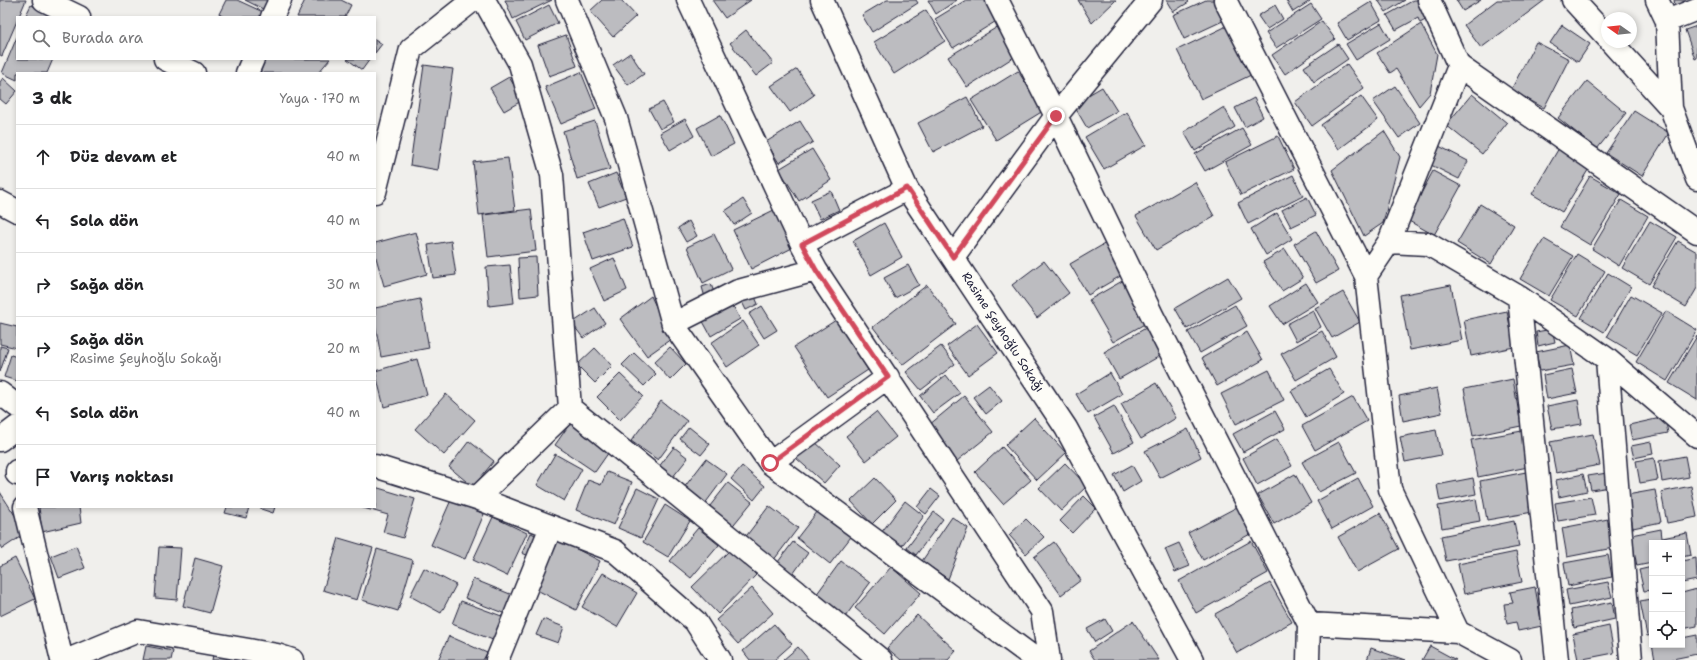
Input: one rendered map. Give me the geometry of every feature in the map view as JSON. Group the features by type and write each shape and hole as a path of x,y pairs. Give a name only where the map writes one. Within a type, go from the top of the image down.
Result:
{"street":[{"path":"44,0 77,16"},
{"path":"272,16 280,0"},
{"path":"376,188 411,49 473,0"},
{"path":"484,0 520,64 552,175 570,408 881,660"},
{"path":"567,0 616,118 673,324 770,463 1037,660"},
{"path":"688,0 802,244 816,270 1042,612 1050,660"},
{"name":"Rasime Şeyhoğlu Sokağı","path":"822,0 907,188 1066,428 1192,660"},
{"path":"996,0 1056,116 1152,315 1309,624 1308,660"},
{"path":"953,257 1056,116 1150,0"},
{"path":"1225,0 1366,276 1390,489 1458,632"},
{"path":"1429,0 1458,66 1697,232"},
{"path":"1573,0 1601,30"},
{"path":"1657,0 1667,21 1671,108 1697,179"},
{"path":"1667,21 1697,9"},
{"path":"1616,48 1671,108"},
{"path":"167,60 192,72"},
{"path":"248,72 254,60"},
{"path":"1366,276 1388,242 1458,66"},
{"path":"802,244 907,188"},
{"path":"0,202 16,210"},
{"path":"1388,242 1428,244 1519,297 1607,359 1697,436"},
{"path":"673,324 738,291 816,270"},
{"path":"1519,297 1557,660"},
{"path":"1607,359 1631,660"},
{"path":"770,463 888,377"},
{"path":"0,393 16,405"},
{"path":"477,498 570,408"},
{"path":"0,440 16,428"},
{"path":"376,466 477,498 614,551 695,621 720,660"},
{"path":"25,508 62,660"},
{"path":"497,660 551,527"},
{"path":"1309,624 1458,632 1510,660"},
{"path":"68,660 138,631 292,660"}],"building":[{"path":"0,0 26,0 19,16 16,16 16,23 2,56 0,55"},
{"path":"226,0 237,0 263,12 261,16 222,16 219,14"},
{"path":"245,0 268,0 263,9"},
{"path":"305,0 341,0 351,5 346,16 297,16"},
{"path":"505,0 552,0 513,19"},
{"path":"602,0 621,0 636,16 613,37 590,11"},
{"path":"712,0 751,0 725,18"},
{"path":"887,0 916,0 918,3 872,32 862,15"},
{"path":"928,0 957,0 936,14"},
{"path":"966,0 986,0 998,20 953,48 935,19"},
{"path":"1078,0 1116,0 1092,23"},
{"path":"1166,0 1187,0 1189,2 1173,12"},
{"path":"1206,0 1219,0 1227,19 1184,39 1173,15"},
{"path":"1286,0 1309,0 1310,1 1293,12"},
{"path":"1378,0 1405,0 1386,12"},
{"path":"1414,0 1421,0 1431,17 1420,23 1418,18 1396,30 1387,15"},
{"path":"1456,0 1481,0 1463,11"},
{"path":"1497,0 1545,0 1481,48 1464,25"},
{"path":"1674,0 1690,0 1675,5"},
{"path":"1371,2 1381,20 1347,40 1337,23"},
{"path":"1311,4 1321,19 1276,48 1266,33"},
{"path":"31,5 57,16 26,16"},
{"path":"549,5 558,23 525,40 516,22"},
{"path":"1275,5 1283,19 1267,29 1258,16"},
{"path":"926,10 945,41 894,74 874,42"},
{"path":"1322,21 1335,39 1285,74 1272,55"},
{"path":"1381,23 1390,39 1356,60 1346,44"},
{"path":"1421,24 1437,54 1430,93 1419,106 1396,69 1390,73 1377,53"},
{"path":"1562,25 1590,44 1578,62 1550,43"},
{"path":"999,26 1017,55 967,87 948,57"},
{"path":"1227,26 1251,75 1201,99 1177,50"},
{"path":"1697,26 1697,58 1695,59 1685,30"},
{"path":"746,30 773,63 756,76 730,43"},
{"path":"566,35 577,66 549,76 538,45"},
{"path":"16,39 16,60 53,60 47,72 16,72 16,80 2,73"},
{"path":"376,40 382,44 376,52"},
{"path":"1536,42 1569,59 1544,108 1511,90"},
{"path":"1338,44 1348,59 1314,82 1304,67"},
{"path":"630,53 644,74 628,85 613,65"},
{"path":"257,60 329,60 319,72 259,72"},
{"path":"348,60 369,60 362,70"},
{"path":"1347,64 1364,88 1312,126 1295,102"},
{"path":"424,65 453,69 438,170 410,165"},
{"path":"797,69 814,95 790,112 771,86"},
{"path":"1018,71 1043,111 996,140 971,100"},
{"path":"581,72 596,109 561,124 545,87"},
{"path":"509,77 523,100 504,111 490,88"},
{"path":"3,78 16,90 16,92 6,104 0,99 0,82"},
{"path":"1587,81 1626,113 1597,149 1558,118"},
{"path":"1395,86 1420,123 1399,138 1373,101"},
{"path":"1102,87 1117,111 1087,128 1073,104"},
{"path":"1472,94 1507,123 1482,154 1446,125"},
{"path":"1361,96 1378,120 1339,149 1321,125"},
{"path":"967,97 982,126 933,152 918,123"},
{"path":"1254,98 1263,117 1245,127 1235,108"},
{"path":"663,102 674,122 660,129 649,109"},
{"path":"1224,107 1235,127 1195,151 1184,132"},
{"path":"1634,111 1669,133 1642,176 1606,153"},
{"path":"1127,112 1146,145 1104,169 1085,137"},
{"path":"720,115 734,144 711,156 697,128"},
{"path":"685,119 694,136 670,150 660,133"},
{"path":"595,121 610,169 577,179 563,131"},
{"path":"800,121 813,142 779,163 766,142"},
{"path":"1242,128 1252,145 1205,171 1195,154"},
{"path":"1384,131 1400,157 1383,223 1364,236 1332,170"},
{"path":"1278,136 1294,169 1241,195 1225,162"},
{"path":"1437,145 1468,161 1459,179 1427,163"},
{"path":"1559,148 1590,167 1562,212 1532,194"},
{"path":"812,149 831,180 799,201 779,169"},
{"path":"508,158 515,210 479,215 473,162"},
{"path":"1433,171 1461,186 1434,235 1407,220"},
{"path":"616,173 626,197 599,207 589,184"},
{"path":"1293,175 1303,196 1248,224 1238,203"},
{"path":"1590,176 1621,194 1590,245 1560,227"},
{"path":"1195,182 1214,216 1156,250 1136,216"},
{"path":"831,191 839,210 820,219 811,200"},
{"path":"1307,197 1316,215 1291,227 1282,210"},
{"path":"743,199 752,213 734,225 725,211"},
{"path":"1621,200 1648,216 1619,266 1592,249"},
{"path":"1480,204 1514,225 1491,264 1457,243"},
{"path":"778,208 796,246 751,269 733,230"},
{"path":"531,209 536,251 488,257 483,215"},
{"path":"1277,213 1292,239 1266,255 1251,229"},
{"path":"623,218 633,247 593,261 583,232"},
{"path":"689,221 697,236 686,242 678,228"},
{"path":"1650,221 1677,237 1649,284 1622,268"},
{"path":"884,223 902,257 871,275 853,241"},
{"path":"1316,231 1338,271 1316,283 1294,244"},
{"path":"416,232 427,274 384,286 376,258 376,243"},
{"path":"714,234 731,269 703,283 687,247"},
{"path":"1544,239 1573,256 1549,296 1520,279"},
{"path":"451,241 456,275 433,278 428,245"},
{"path":"1678,241 1697,252 1697,288 1686,307 1651,286"},
{"path":"1106,243 1124,274 1088,295 1070,264"},
{"path":"1285,249 1303,278 1282,291 1263,262"},
{"path":"1577,254 1605,271 1578,316 1550,300"},
{"path":"536,257 538,295 520,297 518,258"},
{"path":"614,258 627,290 604,301 590,269"},
{"path":"1044,261 1069,293 1037,318 1012,285"},
{"path":"510,265 514,303 489,306 486,267"},
{"path":"908,265 919,285 895,298 884,278"},
{"path":"1608,273 1631,287 1604,332 1581,318"},
{"path":"1228,277 1241,298 1187,329 1175,308"},
{"path":"1124,280 1148,322 1113,342 1089,300"},
{"path":"1306,283 1318,302 1282,324 1270,306"},
{"path":"711,284 716,298 706,301 702,287"},
{"path":"927,285 956,324 902,365 873,327"},
{"path":"1451,285 1462,340 1410,350 1400,295"},
{"path":"753,292 758,304 746,310 740,298"},
{"path":"1343,292 1360,322 1332,338 1315,308"},
{"path":"1631,295 1662,313 1637,355 1607,337"},
{"path":"651,296 671,339 647,356 620,319"},
{"path":"729,298 740,319 711,336 700,316"},
{"path":"420,299 429,348 381,357 376,329 376,308"},
{"path":"1235,305 1247,326 1200,353 1188,332"},
{"path":"762,306 777,330 764,338 749,314"},
{"path":"595,308 605,323 583,338 572,323"},
{"path":"1313,310 1321,327 1296,341 1287,324"},
{"path":"1507,311 1514,347 1471,356 1464,320"},
{"path":"1666,311 1697,330 1667,381 1636,362"},
{"path":"836,320 868,370 827,397 794,347"},
{"path":"743,321 759,345 727,367 711,343"},
{"path":"0,323 16,327 16,348 0,344"},
{"path":"977,324 998,353 968,375 947,346"},
{"path":"1151,325 1167,352 1119,379 1104,352"},
{"path":"1552,329 1555,342 1538,346 1536,332"},
{"path":"1322,331 1336,357 1296,380 1281,354"},
{"path":"1247,332 1263,360 1217,386 1202,358"},
{"path":"1697,336 1697,400 1669,383"},
{"path":"1570,345 1574,365 1540,371 1536,352"},
{"path":"0,346 8,348 0,372"},
{"path":"941,346 955,364 921,390 906,372"},
{"path":"670,347 686,364 670,380 654,362"},
{"path":"595,348 612,366 595,383 577,365"},
{"path":"634,353 656,374 644,386 622,365"},
{"path":"11,355 16,357 16,381 4,377"},
{"path":"417,359 427,395 384,407 376,371"},
{"path":"1329,369 1344,394 1306,417 1291,391"},
{"path":"1572,369 1577,393 1547,399 1543,375"},
{"path":"1269,370 1284,400 1236,424 1221,394"},
{"path":"1110,373 1122,394 1088,414 1076,394"},
{"path":"620,374 643,396 620,420 597,397"},
{"path":"946,375 960,393 933,413 920,396"},
{"path":"1513,379 1521,426 1473,436 1464,389"},
{"path":"1156,383 1176,418 1141,439 1121,404"},
{"path":"989,385 1002,401 986,414 973,397"},
{"path":"1437,388 1442,413 1403,421 1399,396"},
{"path":"446,394 475,420 444,455 415,429"},
{"path":"964,396 993,432 957,461 929,425"},
{"path":"1353,397 1367,421 1315,450 1302,426"},
{"path":"1578,400 1582,424 1552,429 1547,406"},
{"path":"661,401 687,421 658,460 631,441"},
{"path":"1114,406 1134,442 1114,453 1094,417"},
{"path":"1275,411 1285,429 1243,452 1233,434"},
{"path":"876,412 896,437 866,461 846,436"},
{"path":"1665,417 1668,433 1632,440 1629,425"},
{"path":"1034,418 1066,453 1037,480 1005,445"},
{"path":"571,422 611,449 595,472 555,445"},
{"path":"689,427 710,444 701,455 680,439"},
{"path":"1188,429 1201,457 1160,478 1145,451"},
{"path":"1436,430 1441,455 1405,462 1400,437"},
{"path":"1522,431 1528,467 1478,477 1471,440"},
{"path":"1593,434 1600,465 1556,473 1550,442"},
{"path":"1277,439 1292,466 1257,485 1243,458"},
{"path":"813,440 840,465 824,483 796,458"},
{"path":"469,441 494,461 473,487 449,467"},
{"path":"1339,442 1356,473 1319,492 1302,462"},
{"path":"1651,442 1653,454 1634,458 1631,446"},
{"path":"674,447 688,458 672,478 658,468"},
{"path":"1002,447 1031,480 1003,504 975,472"},
{"path":"555,454 582,469 564,501 537,485"},
{"path":"1685,456 1689,477 1662,482 1659,461"},
{"path":"1654,458 1658,480 1640,483 1636,461"},
{"path":"706,459 727,474 704,505 683,489"},
{"path":"1065,463 1087,486 1061,511 1039,488"},
{"path":"1132,465 1141,481 1123,492 1114,475"},
{"path":"742,466 765,486 754,500 731,479"},
{"path":"607,472 632,482 614,525 576,510 588,480 601,485"},
{"path":"1526,472 1533,512 1487,520 1480,481"},
{"path":"1607,473 1610,487 1591,490 1588,476"},
{"path":"1295,474 1311,503 1274,524 1258,495"},
{"path":"1583,474 1587,491 1559,497 1556,480"},
{"path":"875,478 896,500 872,524 851,501"},
{"path":"1358,478 1373,506 1332,529 1317,501"},
{"path":"1473,478 1476,494 1440,501 1437,485"},
{"path":"728,483 752,502 730,529 706,511"},
{"path":"1691,486 1697,517 1667,523 1661,492"},
{"path":"376,487 415,499 403,538 383,532 388,515 364,508 376,508"},
{"path":"637,488 659,499 641,538 618,528"},
{"path":"931,489 940,496 926,514 917,507"},
{"path":"1655,490 1661,522 1633,528 1627,495"},
{"path":"0,492 26,533 2,549 0,546"},
{"path":"1084,496 1096,508 1072,533 1060,521"},
{"path":"1591,497 1595,515 1558,521 1555,503"},
{"path":"1476,499 1480,521 1442,528 1438,506"},
{"path":"451,500 484,514 465,559 431,545"},
{"path":"905,501 924,516 901,547 881,533"},
{"path":"665,505 690,521 668,557 643,542"},
{"path":"769,506 798,528 773,561 744,539"},
{"path":"821,507 854,533 830,564 797,538"},
{"path":"1237,507 1252,533 1203,560 1188,533"},
{"path":"39,508 79,508 81,523 42,532"},
{"path":"227,508 249,508 246,518 225,513"},
{"path":"261,508 275,508 273,513"},
{"path":"934,512 943,519 916,555 907,548"},
{"path":"1380,513 1399,549 1357,572 1338,537"},
{"path":"493,517 527,533 507,576 473,560"},
{"path":"952,517 968,528 948,579 922,561"},
{"path":"1026,519 1044,537 1026,554 1009,535"},
{"path":"1608,519 1613,548 1567,557 1562,528"},
{"path":"1514,521 1519,547 1446,561 1441,536"},
{"path":"698,528 719,545 691,578 670,561"},
{"path":"1661,529 1662,538 1687,533 1691,555 1685,556 1685,540 1649,540 1649,564 1637,566 1631,535"},
{"path":"531,533 544,539 536,559 522,553"},
{"path":"339,538 373,548 357,600 323,590"},
{"path":"559,540 600,561 576,610 535,589"},
{"path":"1251,541 1268,573 1196,613 1179,581"},
{"path":"793,542 808,553 791,577 775,566"},
{"path":"1054,542 1081,580 1061,595 1034,557"},
{"path":"1179,543 1190,566 1175,572 1165,549"},
{"path":"76,546 85,568 59,578 51,556"},
{"path":"159,547 181,548 177,600 155,598"},
{"path":"377,549 413,560 398,611 362,600"},
{"path":"731,549 756,575 718,614 692,587"},
{"path":"1516,552 1522,582 1464,594 1458,564"},
{"path":"1608,555 1612,577 1568,586 1564,563"},
{"path":"15,558 35,599 0,616 0,566"},
{"path":"195,558 223,566 210,613 183,606"},
{"path":"1696,558 1697,580 1685,582 1685,560"},
{"path":"841,561 870,583 845,617 816,595"},
{"path":"891,567 921,593 885,634 855,608"},
{"path":"424,568 456,585 441,613 410,596"},
{"path":"1649,568 1649,590 1644,591 1639,570"},
{"path":"603,573 637,593 617,627 582,607"},
{"path":"473,579 515,596 508,615 465,598"},
{"path":"1608,582 1612,597 1569,606 1566,590"},
{"path":"1270,583 1292,622 1237,653 1215,614"},
{"path":"1535,587 1542,626 1518,631 1516,622 1507,624 1504,604 1513,603 1510,592"},
{"path":"752,588 773,613 738,644 716,620"},
{"path":"1697,589 1697,626 1685,628 1685,612 1685,592"},
{"path":"1649,600 1649,636 1647,636 1640,601"},
{"path":"461,601 507,618 498,642 452,624"},
{"path":"1612,602 1615,619 1574,628 1571,610"},
{"path":"917,615 956,651 948,660 901,660 887,648"},
{"path":"543,619 564,627 558,643 536,635"},
{"path":"1105,619 1112,631 1095,642 1087,629"},
{"path":"1133,621 1159,660 1095,660 1089,651"},
{"path":"774,624 792,644 774,660 750,660 743,651"},
{"path":"1609,626 1614,653 1578,660 1573,634"},
{"path":"1697,635 1697,654 1668,660 1655,660 1653,648 1685,648 1685,637"},
{"path":"449,636 487,653 483,660 438,660"},
{"path":"146,646 173,651 171,660 143,660"},
{"path":"1430,646 1456,660 1422,660"},
{"path":"798,647 809,660 783,660"},
{"path":"1371,648 1405,660 1367,660"},
{"path":"213,655 246,660 212,660"}],"route":[{"path":"770,463 888,377 816,270 802,244 907,188 953,257 1056,116"}]}
